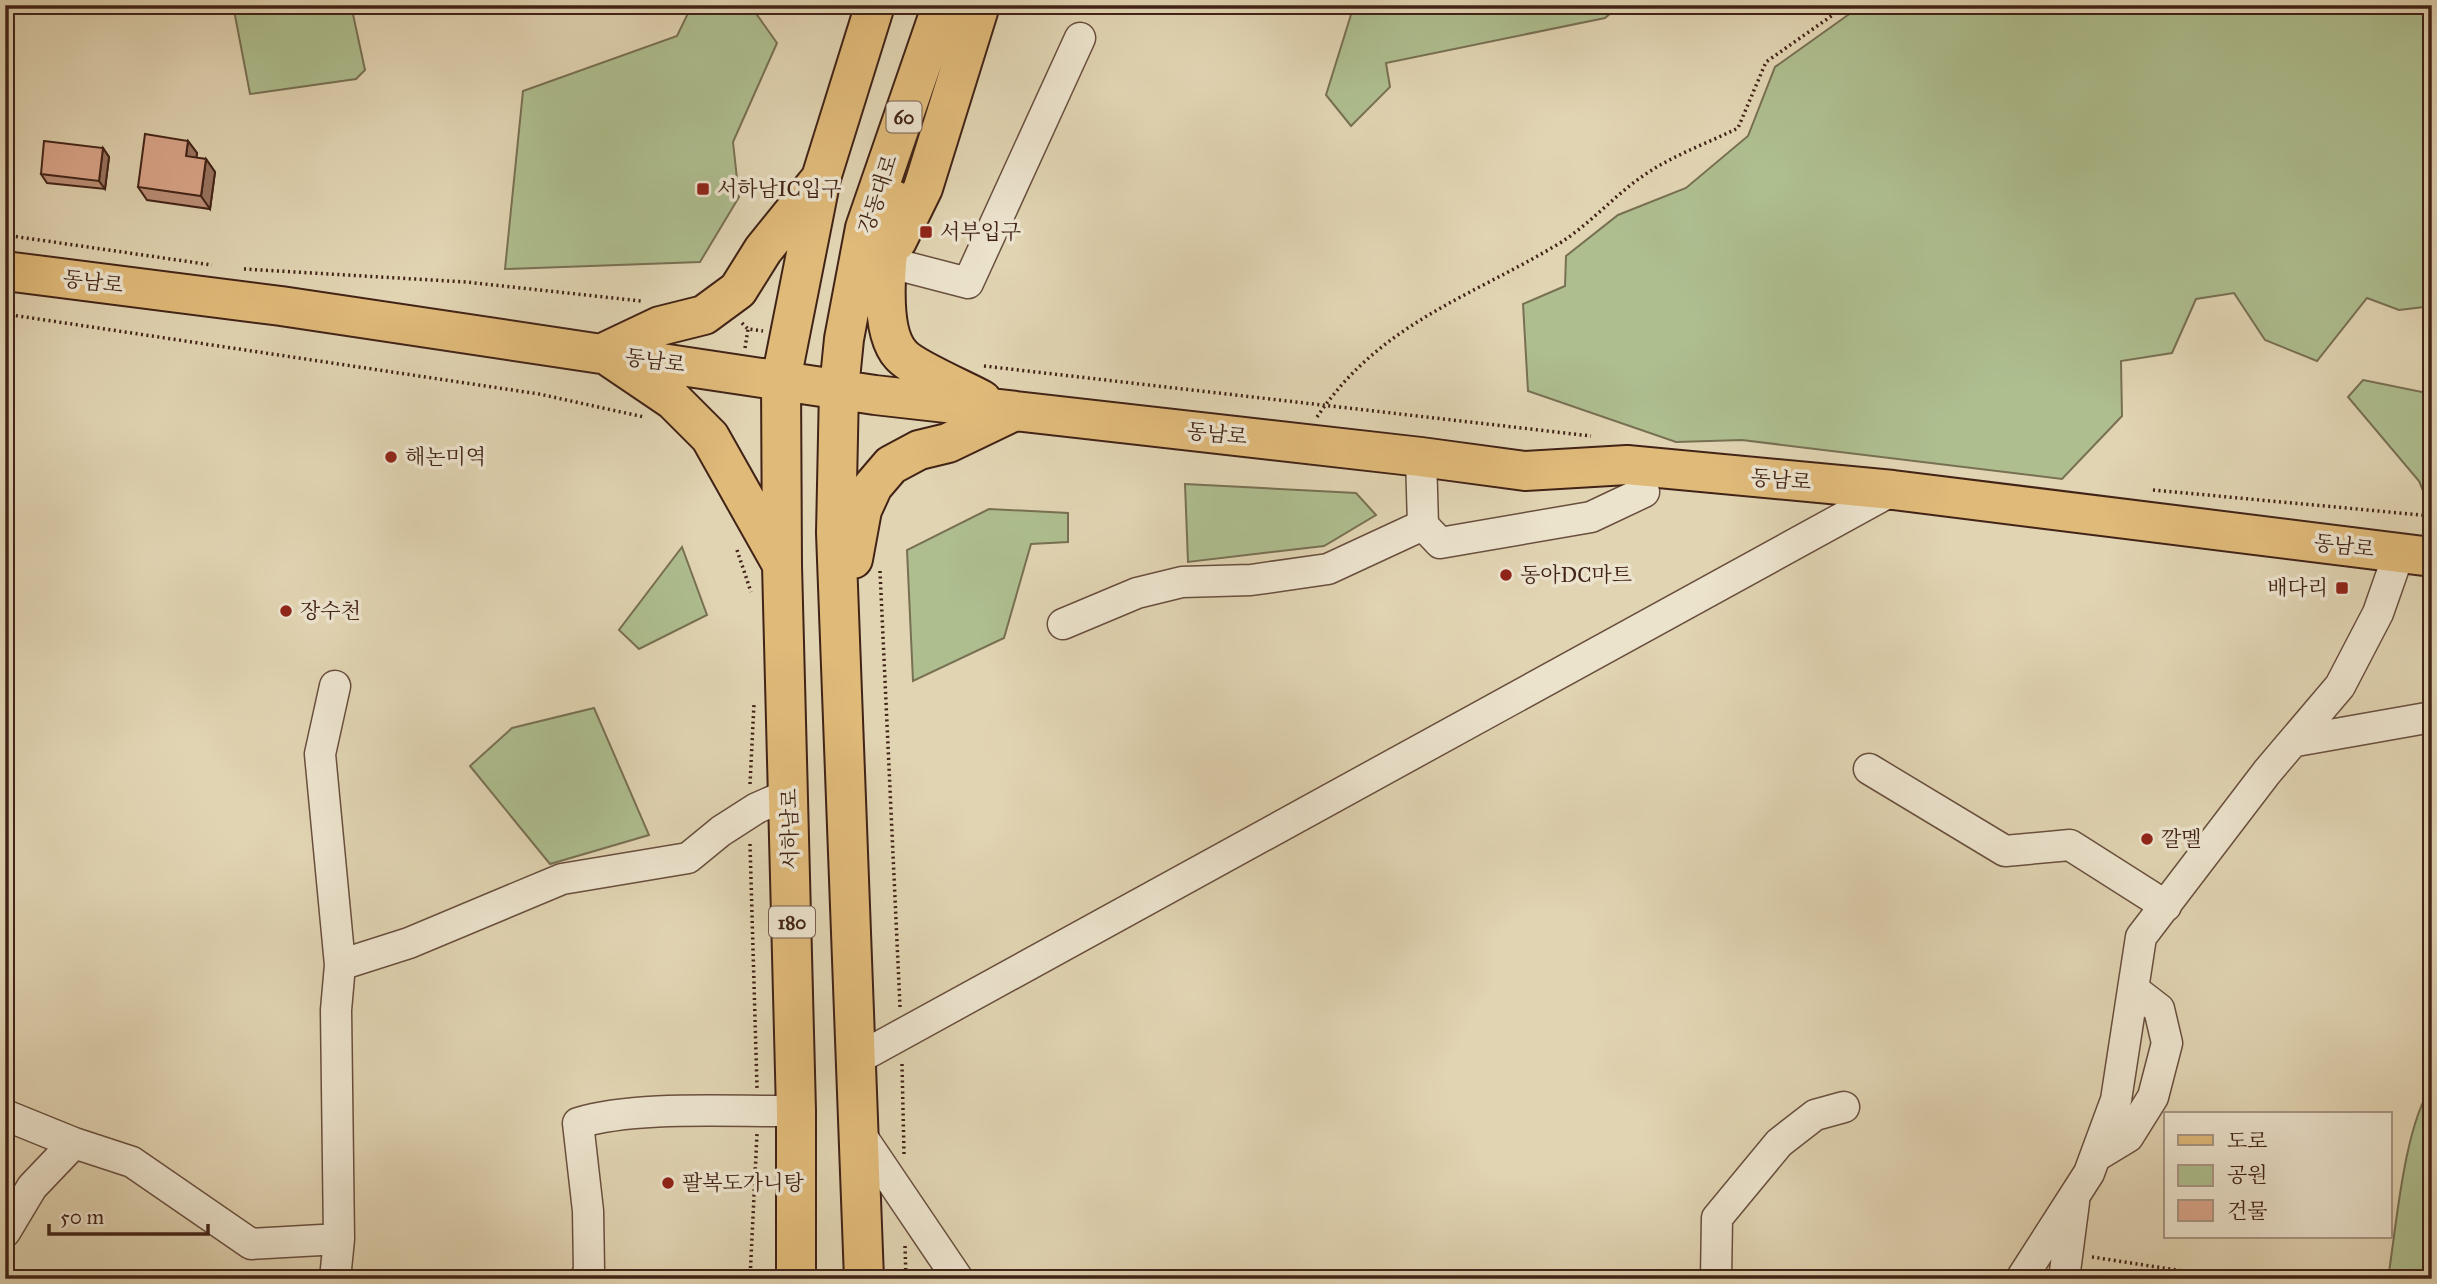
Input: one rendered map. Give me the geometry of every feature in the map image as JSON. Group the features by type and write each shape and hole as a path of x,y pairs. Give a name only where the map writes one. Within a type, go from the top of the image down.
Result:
{"main road":[{"path":"781,380 821,178 875,5"},
{"name":"강동대로","path":"839,389 844,339 865,228 942,5"},
{"path":"887,262 923,188 980,5"},
{"path":"903,120 887,262 888,331 901,356 1007,410"},
{"path":"603,353 660,326 704,315 738,290 763,250 821,178"},
{"name":"동남로","path":"5,271 281,306 839,389 1007,410 1525,471 1627,465 1893,491 2415,555"},
{"path":"603,353 673,400 710,437 782,565"},
{"name":"서하남로","path":"781,380 782,565 796,1111 796,1279"},
{"path":"839,389 836,533 864,1279"},
{"path":"839,615 858,539 862,510 873,486 882,475 891,465 919,450 948,443 1007,410"}],"street":[{"path":"887,262 968,283 1080,38"},
{"path":"1421,457 1423,525 1440,543 1591,517 1644,492"},
{"path":"855,1060 1893,491"},
{"path":"1063,624 1137,593 1182,582 1251,580 1328,569 1423,525"},
{"path":"2021,1279 2075,1195 2095,1157 2116,1100 2141,937 2267,772 2340,687 2378,613 2415,555"},
{"path":"335,686 320,754 340,965 336,1010 339,1239 335,1279"},
{"path":"2296,741 2432,717"},
{"path":"1869,769 2005,851 2070,845 2166,906"},
{"path":"340,965 409,943 562,879 688,858 749,813 789,794"},
{"path":"2095,1157 2128,1137 2153,1097 2167,1043 2159,1009 2133,989"},
{"path":"1716,1279 1717,1218 1779,1143 1815,1115 1844,1107"},
{"path":"585,1279 589,1271 588,1211 578,1123 599,1117 641,1114 796,1111"},
{"path":"5,1115 74,1143 132,1161 251,1244 339,1239"},
{"path":"858,1131 958,1279"},
{"path":"5,1232 32,1187 74,1143"},
{"path":"2066,1266 2075,1195"}],"path":[{"path":"1299,443 1330,396 1386,340 1472,289 1562,242 1652,170 1738,128 1766,62 1847,5"},
{"path":"5,235 215,266"},
{"path":"242,269 466,282 647,302"},
{"path":"5,314 539,394 653,419"},
{"path":"734,541 754,601"},
{"path":"880,569 901,1035"},
{"path":"750,1279 758,1112 749,813 754,693"},
{"path":"2066,1266 2235,1279"}],"green space":[{"path":"233,5 351,5 365,70 356,79 250,94"},
{"path":"692,5 750,5 777,43 733,142 739,197 700,262 505,269 523,91 677,36"},
{"path":"1354,5 1620,5 1605,18 1386,63 1390,87 1351,126 1326,95"},
{"path":"1862,5 2432,5 2432,306 2399,310 2367,298 2317,361 2265,340 2234,293 2196,299 2172,353 2121,361 2122,416 2062,479 1742,440 1676,442 1528,391 1523,304 1565,286 1566,256 1618,215 1686,188 1748,136 1775,67"},
{"path":"2363,380 2432,394 2432,512 2419,481 2348,397"},
{"path":"1185,484 1356,493 1376,515 1324,546 1188,562"},
{"path":"989,509 1068,513 1068,542 1031,544 1004,638 913,681 907,550"},
{"path":"682,547 707,615 639,649 619,630"},
{"path":"594,708 649,835 550,864 470,766 512,728"},
{"path":"2432,1086 2432,1279 2388,1279 2408,1151 2422,1103"},
{"path":"2269,1270 2305,1279 2076,1279"}],"building":[{"path":"145,134 188,141 186,156 206,159 201,196 138,187"},
{"path":"44,141 103,148 99,181 41,174"}],"place":[{"name":"서하남IC입구","path":"703,189"},
{"name":"서부입구","path":"926,232"},
{"name":"해논미역","path":"391,457"},
{"name":"동아DC마트","path":"1506,575"},
{"name":"배다리","path":"2342,588"},
{"name":"장수천","path":"286,611"},
{"name":"깔멜","path":"2147,839"},
{"name":"팔복도가니탕","path":"668,1183"}]}
